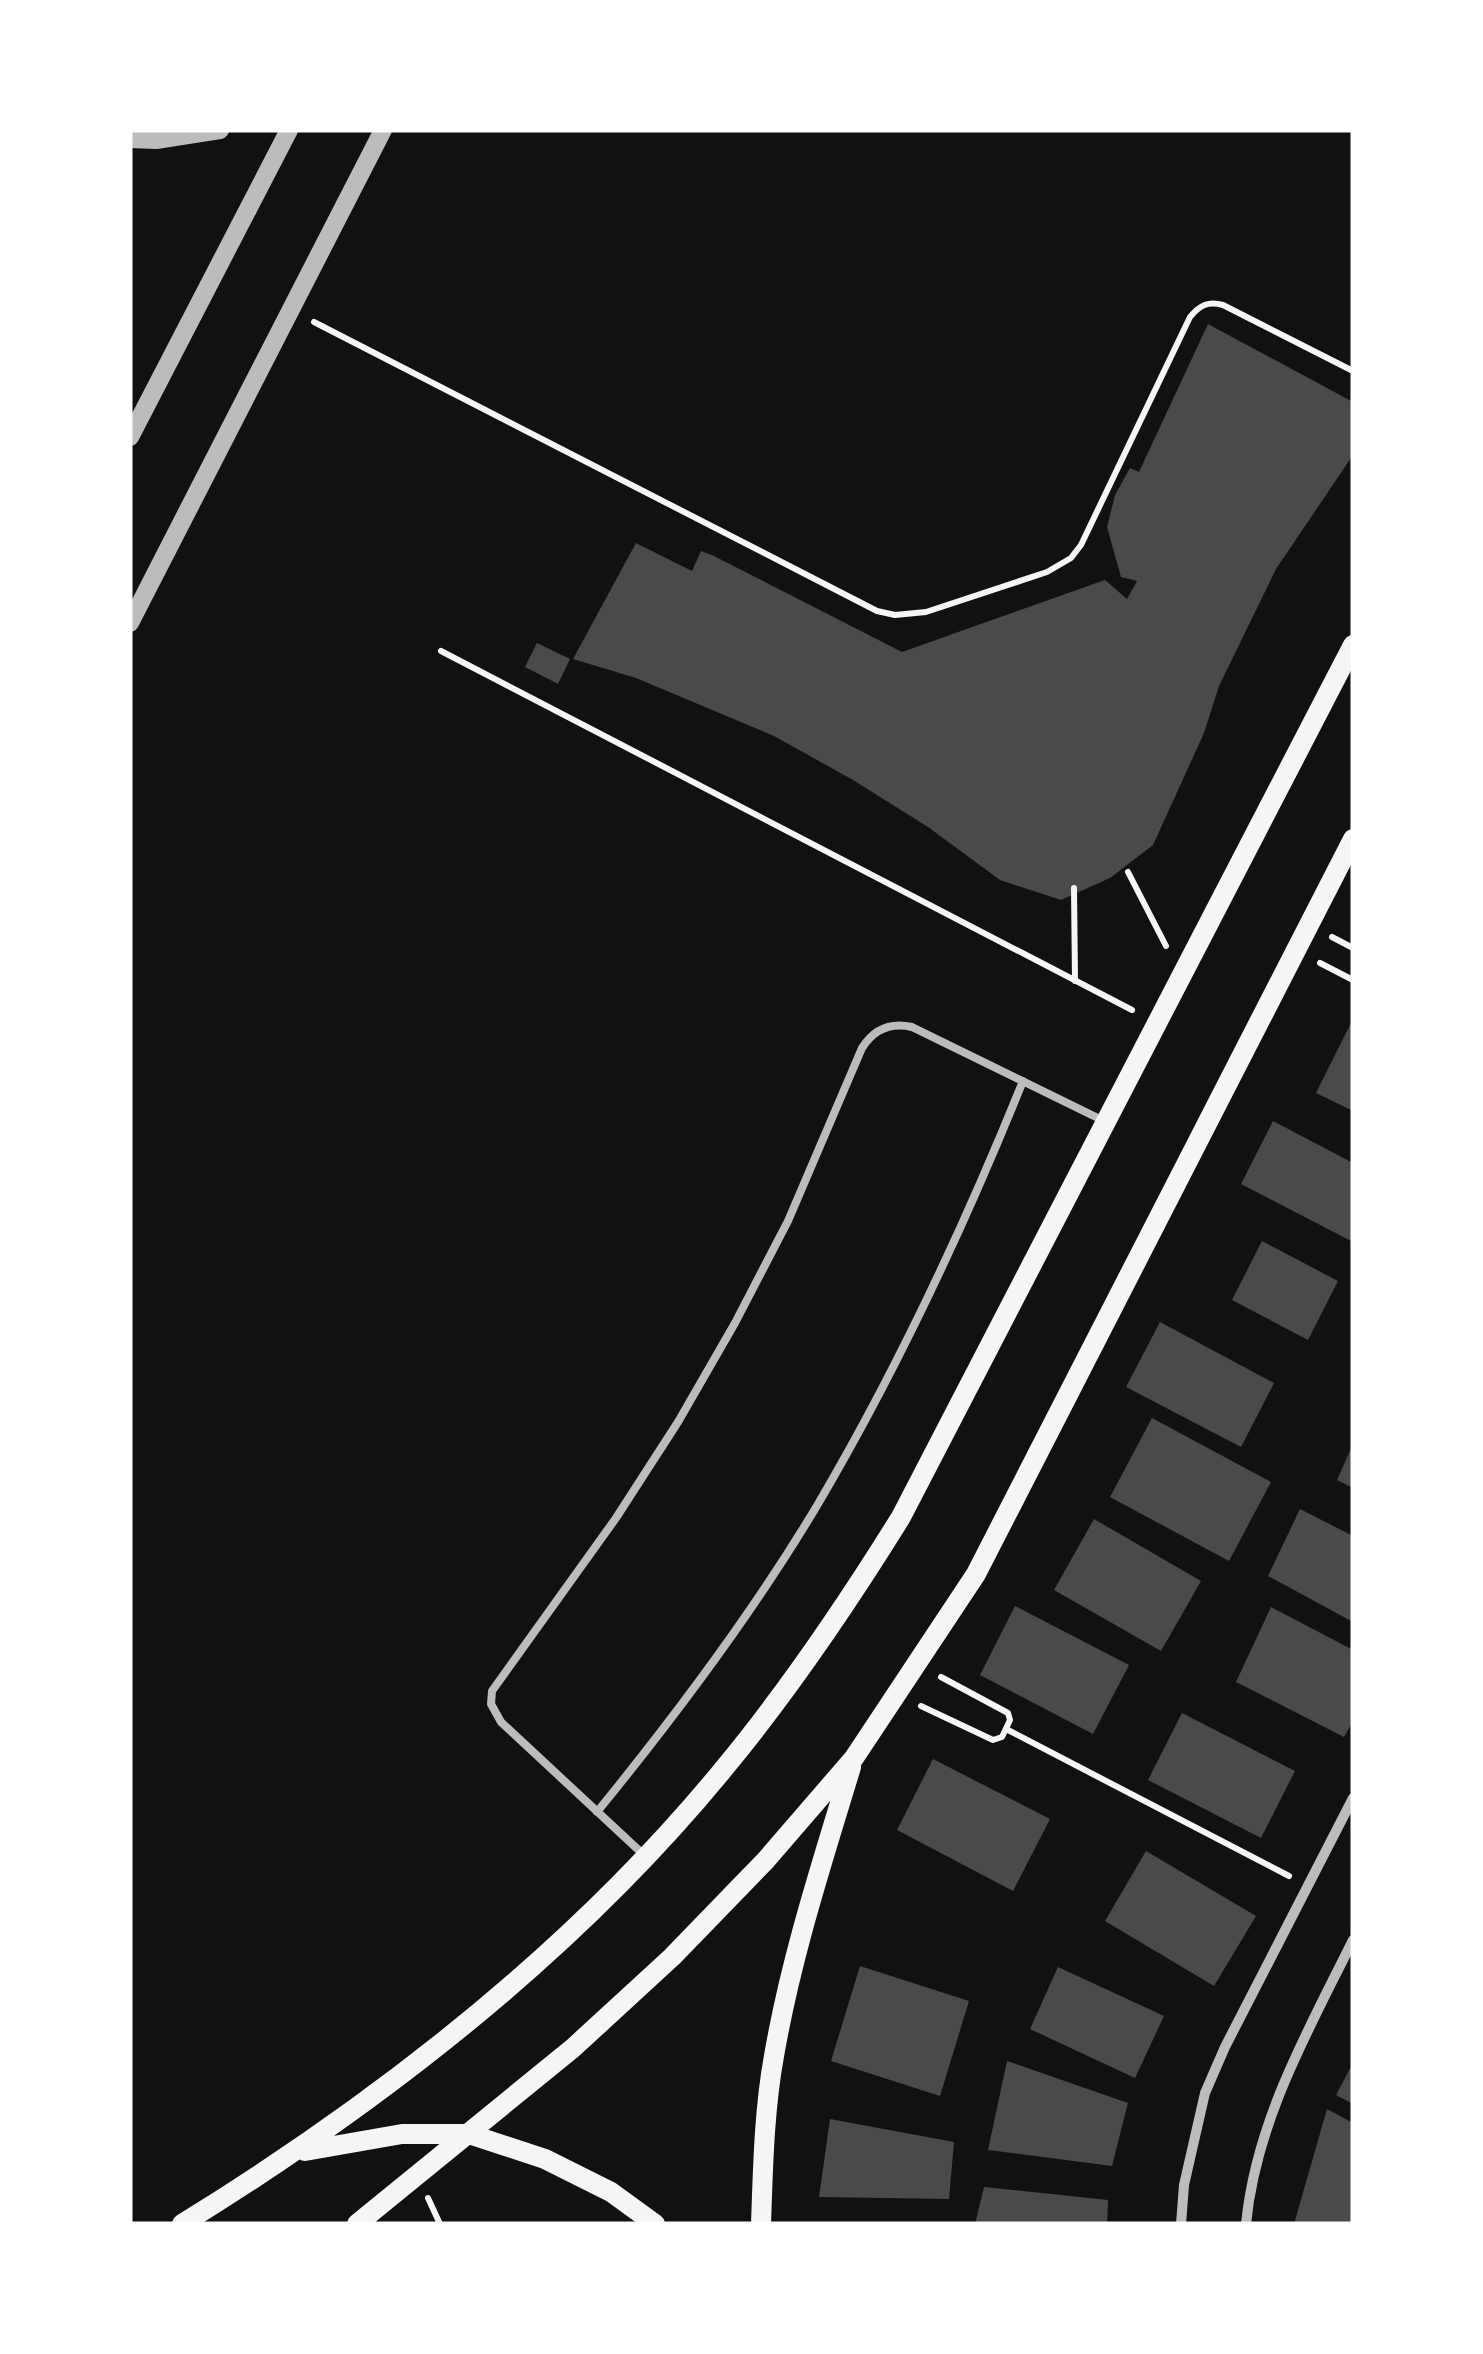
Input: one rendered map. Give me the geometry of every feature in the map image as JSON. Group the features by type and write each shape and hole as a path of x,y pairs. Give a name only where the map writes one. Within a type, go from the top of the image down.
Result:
{"main road":[{"path":"182,2224 296,2152 509,1986 645,1857 788,1688 901,1518 1352,648"},
{"path":"357,2224 573,2048 672,1957 766,1860 854,1758 985,1556 1353,839"},
{"path":"761,2224 764,2147 787,1990 854,1758"},
{"path":"296,2152 402,2134 469,2134 545,2159 612,2192 654,2224"}],"street":[{"path":"130,139 198,136 220,130"},
{"path":"130,437 289,130"},
{"path":"130,624 384,130"},
{"path":"1181,2224 1184,2184 1205,2093 1224,2047 1353,1798"},
{"path":"1246,2224 1257,2160 1270,2118 1353,1940"}],"lane":[{"path":"645,1857 501,1722 491,1704 492,1691 616,1518 688,1406 788,1221 862,1048 878,1030 900,1024 912,1027 1106,1122"},
{"path":"598,1812 680,1709 816,1507 932,1292 1023,1081"}],"path":[{"path":"291,310 877,611 895,614 926,612 1047,572 1071,558 1081,545 1197,308 1223,304 1353,371"},
{"path":"441,651 1157,1024"},
{"path":"1128,872 1181,976"},
{"path":"1074,888 1076,981"},
{"path":"897,1695 1000,1740 1010,1720 1008,1713 918,1664"},
{"path":"1006,1729 1307,1886"}],"building":[{"path":"1208,324 1353,402 1353,455 1276,569 1219,686 1204,733 1153,845 1110,878 1061,900 1000,880 928,827 774,736 636,678 573,659 636,543 692,571 701,551 712,555 902,652 1105,580 1127,599 1137,581 1121,577 1107,527 1115,495 1130,468 1139,472"},
{"path":"537,643 570,659 558,684 525,667"},
{"path":"1353,1019 1353,1111 1316,1093"},
{"path":"1273,1121 1353,1163 1353,1242 1241,1184"},
{"path":"1262,1241 1338,1281 1308,1340 1232,1300"},
{"path":"1160,1322 1274,1383 1241,1447 1126,1387"},
{"path":"1152,1418 1271,1482 1229,1561 1110,1497"},
{"path":"1353,1444 1353,1488 1337,1480"},
{"path":"1300,1509 1353,1536 1353,1622 1268,1576"},
{"path":"1094,1519 1201,1581 1161,1651 1054,1590"},
{"path":"1015,1606 1129,1665 1093,1734 980,1675"},
{"path":"1271,1607 1353,1650 1353,1721 1344,1737 1236,1682"},
{"path":"1182,1713 1295,1771 1261,1838 1148,1780"},
{"path":"933,1759 1050,1819 1013,1891 897,1830"},
{"path":"1146,1851 1256,1916 1214,1986 1105,1921"},
{"path":"860,1966 969,2001 940,2096 831,2061"},
{"path":"1058,1967 1164,2016 1135,2078 1030,2029"},
{"path":"1007,2061 1128,2103 1112,2166 988,2150"},
{"path":"1353,2063 1353,2104 1336,2095"},
{"path":"1327,2109 1353,2123 1353,2224 1294,2224"},
{"path":"830,2119 954,2142 949,2199 819,2197"},
{"path":"984,2187 1108,2200 1107,2224 975,2224"}]}
